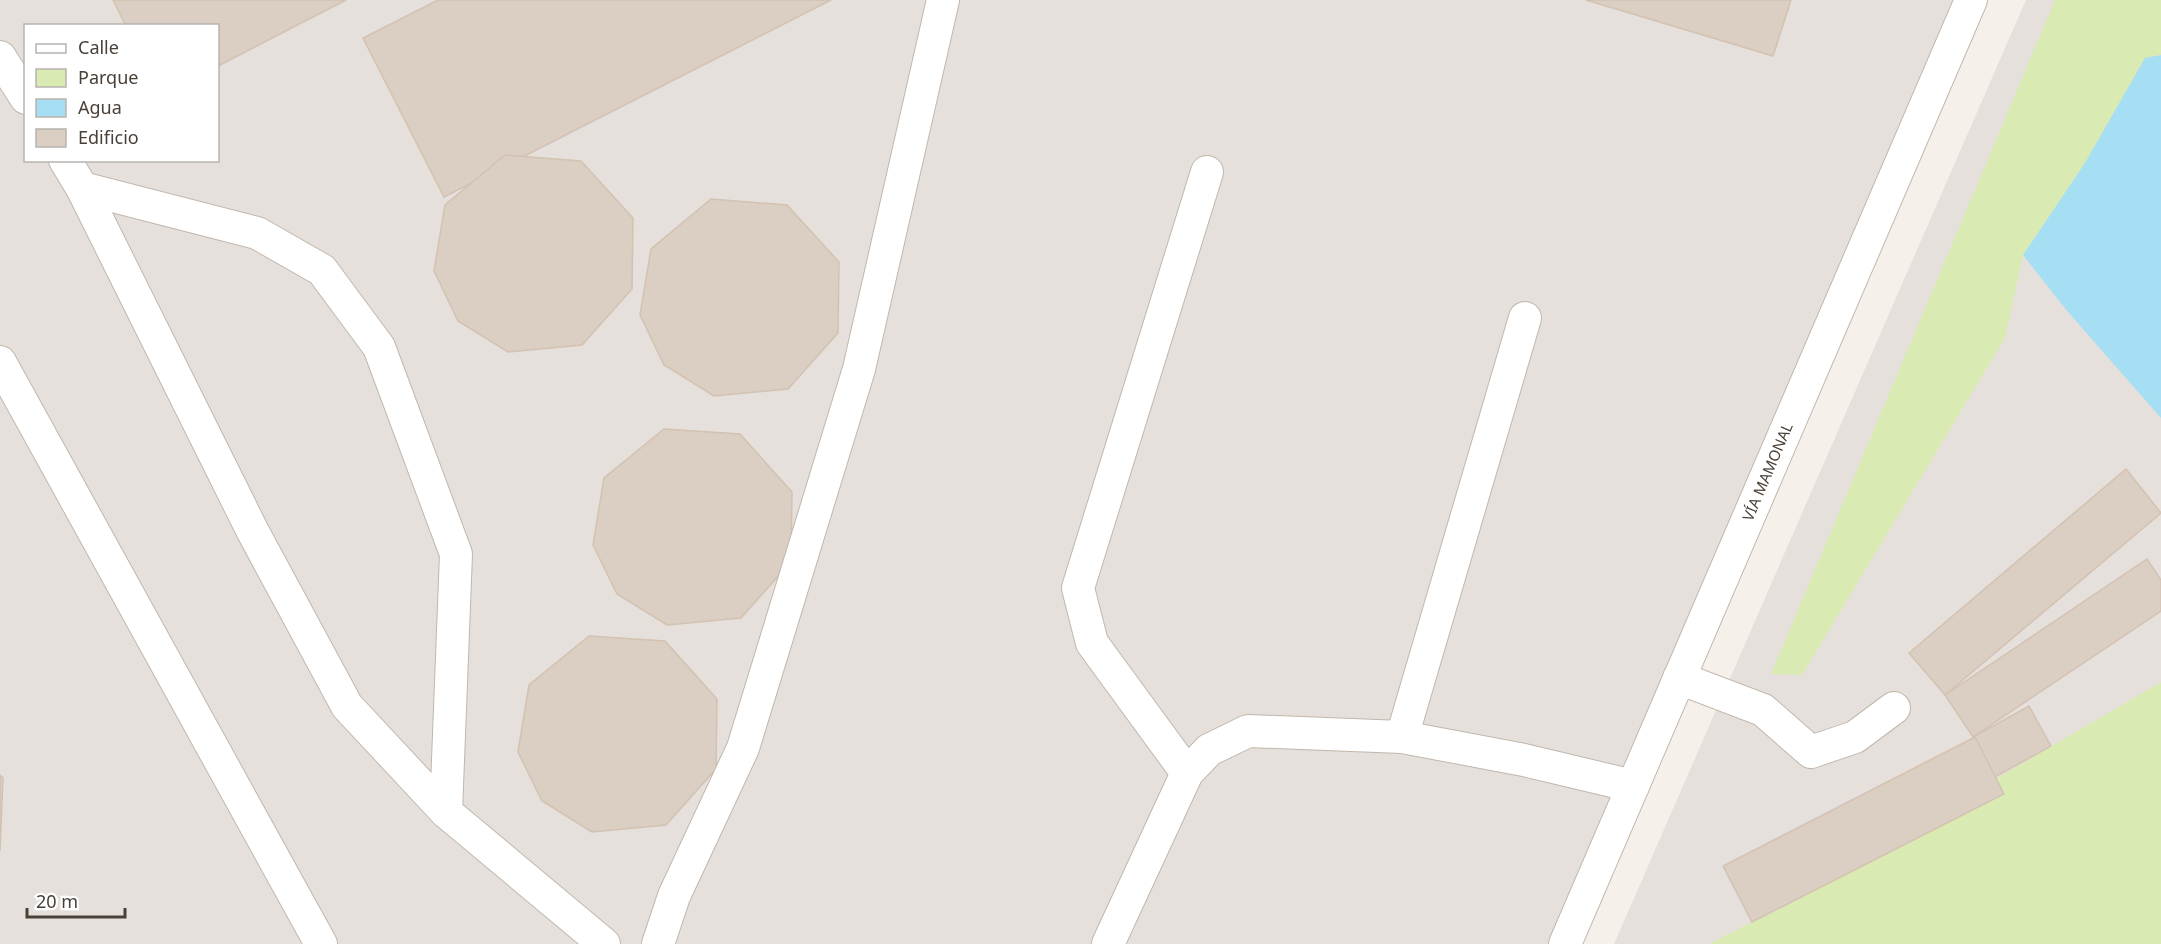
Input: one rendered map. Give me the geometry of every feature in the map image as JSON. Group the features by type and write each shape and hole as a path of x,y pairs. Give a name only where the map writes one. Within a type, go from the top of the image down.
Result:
{"street":[{"path":"658,944 674,896 743,748 859,369 943,0"},
{"name":"VÍA MAMONAL","path":"1565,944 1971,0"},
{"path":"0,57 24,95"},
{"path":"65,162 82,188 252,531 347,705 446,813 604,944"},
{"path":"1187,773 1092,643 1078,588 1207,172"},
{"path":"82,188 257,233 322,270 379,347 456,554 446,813"},
{"path":"1402,737 1525,318"},
{"path":"0,363 321,944"},
{"path":"1679,678 1763,710 1811,752 1855,737 1894,708"},
{"path":"1108,944 1187,773 1209,750 1248,731 1402,737 1524,760 1633,786"}],"shaded area":[{"path":"0,0 1971,0 1565,944 0,944"},
{"path":"2026,0 2161,0 2161,944 1614,944"}],"green space":[{"path":"2055,0 2161,0 2161,55 2145,58 2085,163 2023,255 2005,338 1802,675 1771,674"},
{"path":"2161,682 2161,944 1709,944 1752,922"}],"water":[{"path":"2161,55 2161,418 2068,312 2023,255 2085,163 2145,58"}],"building":[{"path":"113,0 346,0 219,65 219,24 125,24"},
{"path":"438,0 831,0 444,197 363,38"},
{"path":"1586,0 1791,0 1773,56"},
{"path":"505,155 581,161 633,218 632,289 582,345 508,352 458,321 434,271 445,205"},
{"path":"711,199 787,205 839,262 838,333 788,389 714,396 664,365 640,315 651,249"},
{"path":"664,429 740,434 792,492 791,562 741,618 667,625 617,594 593,545 604,478"},
{"path":"2126,469 2161,513 1945,695 1909,653"},
{"path":"2147,559 2161,580 2161,611 1973,737 1945,695"},
{"path":"589,636 665,641 717,699 716,769 666,825 592,832 542,801 518,752 529,685"},
{"path":"2029,706 2051,746 1995,777 1973,737"},
{"path":"1975,737 2004,794 1752,922 1723,866"},
{"path":"0,775 3,778 0,851"}]}
